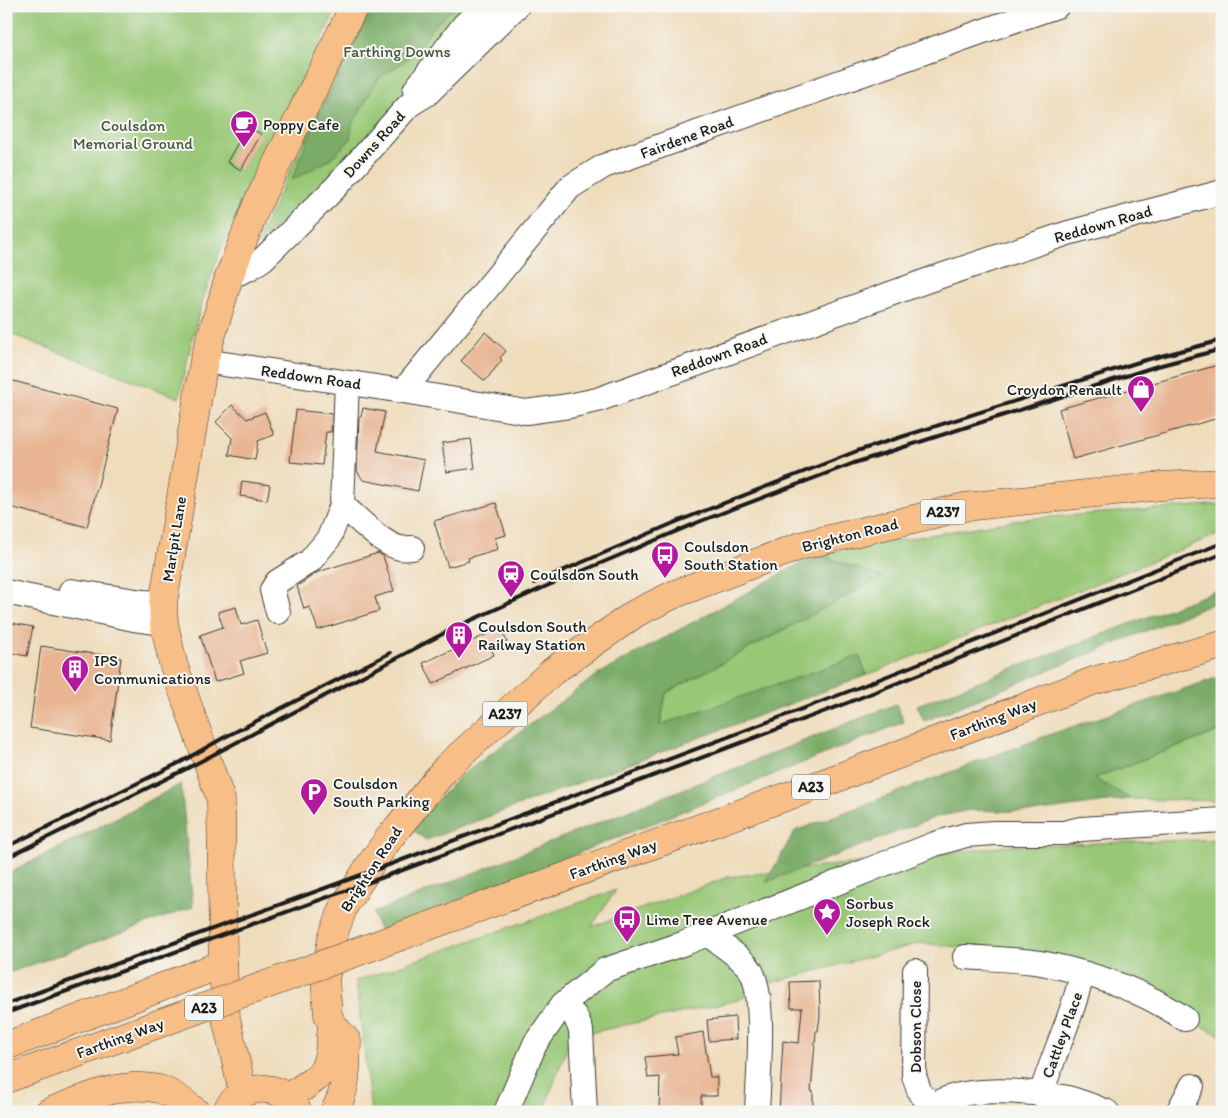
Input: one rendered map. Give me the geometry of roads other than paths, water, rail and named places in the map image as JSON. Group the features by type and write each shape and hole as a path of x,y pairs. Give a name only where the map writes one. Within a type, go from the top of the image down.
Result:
{"main road":[{"name":"Marlpit Lane","path":"235,1102 226,1018 223,964 221,800 173,663 164,613 204,361 229,278 257,204 354,6"},
{"name":"Brighton Road","path":"334,1112 339,1105 346,1082 346,1041 332,1024 328,1015 326,980 332,938 344,906 390,837 447,766 553,671 636,613 674,594 800,546 964,507 1162,486 1222,483"},
{"name":"Farthing Way","path":"6,1079 813,786 1093,681 1222,645"},
{"name":"A23","path":"6,1046 223,964"},
{"name":"Brighton Road","path":"292,1104 304,1087 320,1074 330,1051 332,1024"},
{"path":"49,1112 104,1091 132,1087 159,1089 196,1112"},
{"path":"235,1102 254,1089 266,1088 277,1091 292,1104"}],"street":[{"path":"408,105 417,85 464,25 484,6"},
{"name":"Downs Road","path":"229,278 263,259 336,187 408,105 427,94 516,6"},
{"name":"Fairdene Road","path":"403,391 570,186 604,166 1057,6"},
{"name":"Reddown Road","path":"204,361 347,382 526,412 569,406 597,400 926,281 1068,233 1222,192"},
{"path":"278,612 272,590 276,582 310,561 329,538 342,505 347,382"},
{"path":"342,505 391,545 400,548 412,548"},
{"path":"6,576 74,591 143,602 164,613"},
{"path":"6,592 134,619 164,613"},
{"path":"506,1112 535,1044 563,1004 605,970 708,934 936,844 966,835 1064,833 1081,829 1222,820"},
{"path":"708,934 750,970 756,987 760,1028 757,1112"},
{"name":"Cattley Place","path":"965,957 1045,964 1082,974 1144,994 1185,1019"},
{"name":"Dobson Close","path":"915,971 914,1076 920,1093 932,1109"},
{"name":"Cattley Place","path":"1041,1095 1078,993 1082,974"},
{"path":"563,1004 575,1016 581,1030 585,1112"},
{"path":"1178,1112 1192,1086"},
{"path":"932,1109 958,1095 1004,1090 1062,1097 1106,1112"}],"railway":[{"path":"534,583 676,522 857,451 1142,361 1222,340"},
{"path":"6,858 184,770 454,628 549,585 701,521 854,463 1154,367 1222,349"},
{"path":"6,1004 394,863 847,692 1222,543"},
{"path":"6,1013 400,871 847,703 1222,554"},
{"path":"6,847 181,762 223,738 390,653"}],"place":[{"name":"Poppy Cafe","path":"244,148"},
{"name":"Croydon Renault","path":"1141,413"},
{"name":"Coulsdon South Station","path":"665,579"},
{"name":"Coulsdon South","path":"511,598"},
{"name":"Coulsdon South Railway Station","path":"459,659"},
{"name":"IPS Communications","path":"75,693"},
{"name":"Coulsdon South Parking","path":"314,816"},
{"name":"Sorbus Joseph Rock","path":"827,936"},
{"name":"Lime Tree Avenue","path":"627,943"}],"park label":[{"name":"Farthing Downs","path":"397,51"},
{"name":"Coulsdon Memorial Ground","path":"133,134"}]}
